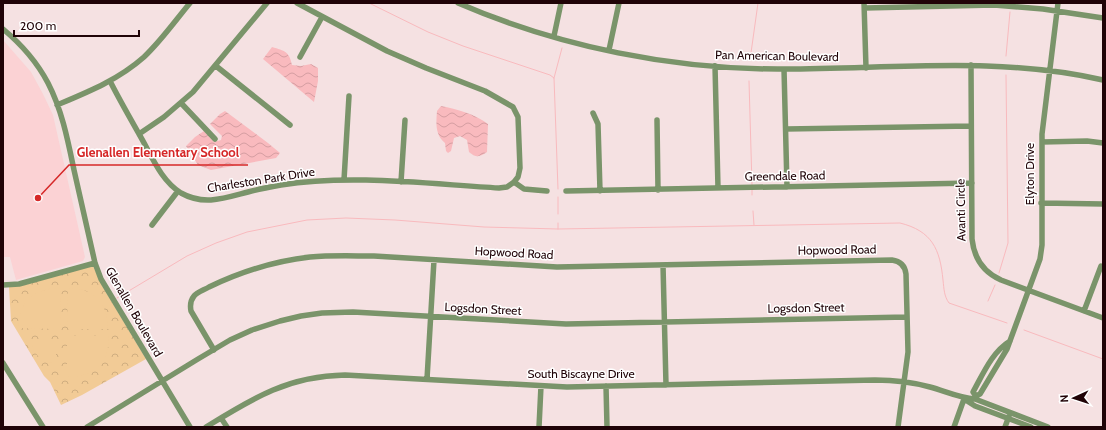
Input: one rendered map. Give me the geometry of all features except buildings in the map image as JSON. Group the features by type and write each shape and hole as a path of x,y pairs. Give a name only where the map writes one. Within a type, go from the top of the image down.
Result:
{"street":[{"path":"57,105 110,81 125,72 148,52 190,3"},
{"path":"139,134 164,117 201,84 267,3"},
{"path":"297,3 387,51 485,91 513,107 518,117 520,168 518,177 514,182 524,189 547,191"},
{"name":"Pan American Boulevard","path":"458,3 511,23 609,50 648,58 715,66 784,69 971,65 1022,67 1049,70 1103,80"},
{"path":"554,36 561,3"},
{"path":"609,50 619,3"},
{"name":"Elyton Drive","path":"974,400 980,394 1007,349 1039,265 1041,252 1042,142 1049,70 1058,3"},
{"path":"866,68 864,5 925,4 994,6 1057,11 1103,18"},
{"path":"300,57 322,17"},
{"name":"Glenallen Boulevard","path":"3,29 18,43 35,63 48,83 65,131 95,263 105,286 190,427"},
{"name":"Avanti Circle","path":"971,65 972,239 976,258 990,275 1000,280 1103,318"},
{"path":"216,66 290,125"},
{"path":"715,66 718,188"},
{"path":"784,69 787,187"},
{"name":"Charleston Park Drive","path":"110,81 163,176 178,191 195,198 207,201 218,200 281,185 312,181 344,180 401,182 499,188 507,187 514,182"},
{"path":"344,180 349,96"},
{"path":"181,103 215,139"},
{"path":"566,192 600,190 598,124 593,113"},
{"path":"401,182 405,120"},
{"path":"657,120 658,190"},
{"path":"786,129 971,126"},
{"path":"1042,142 1087,141 1103,143"},
{"name":"Greendale Road","path":"600,190 972,183"},
{"path":"152,226 178,191"},
{"path":"1041,203 1103,204"},
{"name":"Hopwood Road","path":"214,350 191,311 190,304 193,297 197,293 224,280 260,268 277,263 322,256 367,256 557,266 892,260 901,264 905,269 907,317"},
{"path":"427,379 434,260"},
{"path":"3,285 25,282 95,263"},
{"path":"663,265 666,384"},
{"path":"1084,311 1101,266"},
{"name":"Logsdon Street","path":"87,427 230,340 261,327 301,316 353,312 566,324 907,317"},
{"path":"898,427 908,352 907,317"},
{"path":"3,362 43,427"},
{"name":"South Biscayne Drive","path":"206,427 269,391 291,383 313,378 345,375 541,386 875,380 904,381 935,388 964,399 974,400 1031,427"},
{"path":"539,427 541,386"},
{"path":"606,386 608,427"},
{"path":"954,427 964,399"},
{"path":"1005,427 1009,416"},
{"name":"South Biscayne Drive","path":"1009,416 1048,427"},
{"path":"221,418 227,427"}],"shaded area":[{"path":"3,40 31,72 53,115 85,257 83,261 16,280 10,257 3,257"}],"green space":[{"path":"93,266 103,287 146,359 82,395 61,405 50,382 44,376 11,321 9,287"},
{"path":"61,288 60,326 56,329 18,328 21,310 30,298 43,290"},
{"path":"68,288 85,291 98,299 105,312 108,329 71,329 67,325"},
{"path":"71,336 109,336 106,354 98,367 85,374 67,377 67,339"},
{"path":"32,340 54,340 56,342 56,363 42,360 32,345"}],"water":[{"path":"272,47 286,52 292,65 301,66 311,64 318,68 318,81 314,102 263,59"},
{"path":"441,106 466,112 488,124 487,152 478,156 471,154 469,152 467,140 460,136 454,138 451,151 448,153 446,151 445,143 438,133 436,120 437,111"},
{"path":"225,111 280,153 276,158 211,170 198,165 186,146 204,131 214,142 221,140 222,136 210,124"}],"waterway":[{"path":"369,3 428,32 463,46 550,75 554,78 558,189"},
{"path":"750,60 758,3"},
{"path":"1006,56 1010,12"},
{"path":"554,78 562,48"},
{"path":"999,273 1008,243 1006,75"},
{"path":"749,81 752,185"},
{"path":"752,190 752,195"},
{"path":"558,197 558,214"},
{"path":"753,211 754,225"},
{"path":"117,298 187,256 216,243 247,232 307,220 346,218 484,227 558,229 900,223 911,226 927,236 937,250 942,269 944,292 949,303 1007,323"},
{"path":"558,223 558,229"},
{"path":"988,301 995,285"},
{"path":"1024,330 1103,359"}],"place":[{"name":"Glenallen Elementary School","path":"38,198"}]}
